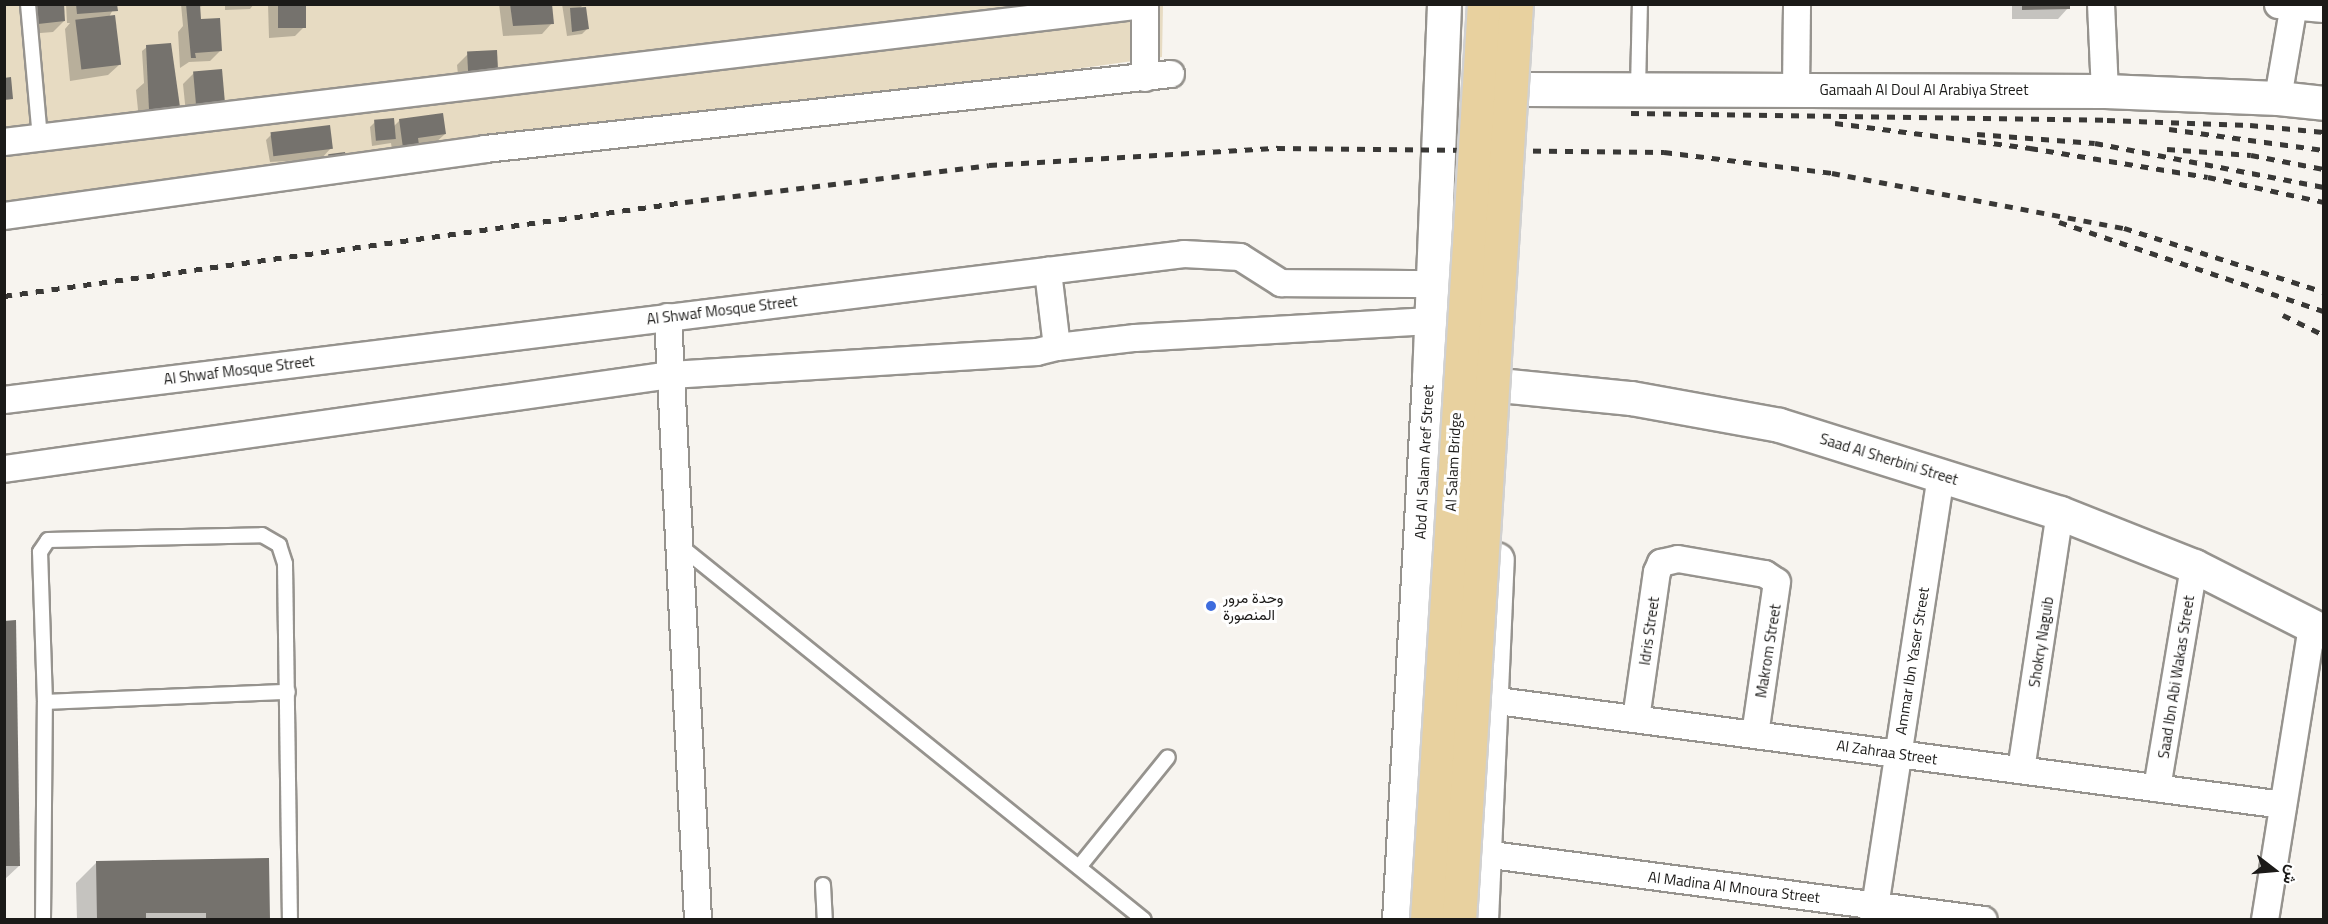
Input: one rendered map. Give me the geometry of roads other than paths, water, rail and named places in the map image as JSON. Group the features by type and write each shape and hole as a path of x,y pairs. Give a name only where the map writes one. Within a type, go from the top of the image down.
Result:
{"main road":[{"name":"Al Salam Bridge","path":"1427,920 1484,4"},
{"path":"1444,7 1525,6"},
{"path":"1481,920 1506,383 1524,89 1525,6"},
{"path":"1460,920 1469,718 1525,6"},
{"name":"Abd Al Salam Aref Street","path":"1399,920 1429,378 1444,7"},
{"name":"Gamaah Al Doul Al Arabiya Street","path":"1524,89 2105,91 2278,98 2324,103"},
{"name":"Saad Al Sherbini Street","path":"1429,378 1506,383 1631,398 1779,425 2060,513 2194,566 2318,628"}],"street":[{"path":"1796,89 1797,4"},
{"path":"2101,4 2105,91"},
{"path":"2278,4 2324,9"},
{"path":"4,142 1145,5 1145,78"},
{"path":"2278,98 2294,5"},
{"path":"4,216 485,149 1171,74"},
{"name":"Al Shwaf Mosque Street","path":"4,400 1048,271 1211,254 1240,257 1281,282 1433,284"},
{"path":"1048,271 1057,347"},
{"path":"668,317 698,920"},
{"path":"4,469 671,375 1037,352 1057,347 1135,338 1431,321"},
{"name":"Ammar Ibn Yaser Street","path":"1874,912 1941,474"},
{"name":"Shokry Naguib","path":"2021,770 2060,513"},
{"name":"Makrom Street","path":"1678,559 1765,574 1777,582 1778,590 1755,734"},
{"name":"Idris Street","path":"1636,718 1657,572 1661,563 1678,559"},
{"name":"Saad Ibn Abi Wakas Street","path":"2157,788 2194,566"},
{"path":"2265,920 2283,805 2318,628"},
{"name":"Al Zahraa Street","path":"1490,700 2283,805"},
{"name":"Al Madina Al Mnoura Street","path":"1484,854 1874,912 1984,920"}],"lane":[{"path":"27,4 40,138"},
{"path":"1638,89 1641,4"},
{"path":"43,920 45,702 40,552 48,540 262,536 279,545 285,564 290,920"},
{"path":"679,545 1144,920"},
{"path":"45,702 288,692"},
{"path":"1079,867 1168,757"},
{"path":"823,885 825,920"}],"railway":[{"path":"1631,113 2107,120 2250,125 2324,132"},
{"path":"1835,123 2030,148 2208,177 2324,202"},
{"path":"2169,129 2324,150"},
{"path":"1977,134 2095,143 2324,187"},
{"path":"4,296 685,202 989,165 1277,148 1664,152 1832,173 2124,228 2324,292"},
{"path":"2167,149 2251,155 2324,169"},
{"path":"2059,222 2324,311"},
{"path":"2283,315 2324,335"}],"place":[{"name":"وحدة مرور المنصورة","path":"1211,606"}]}
